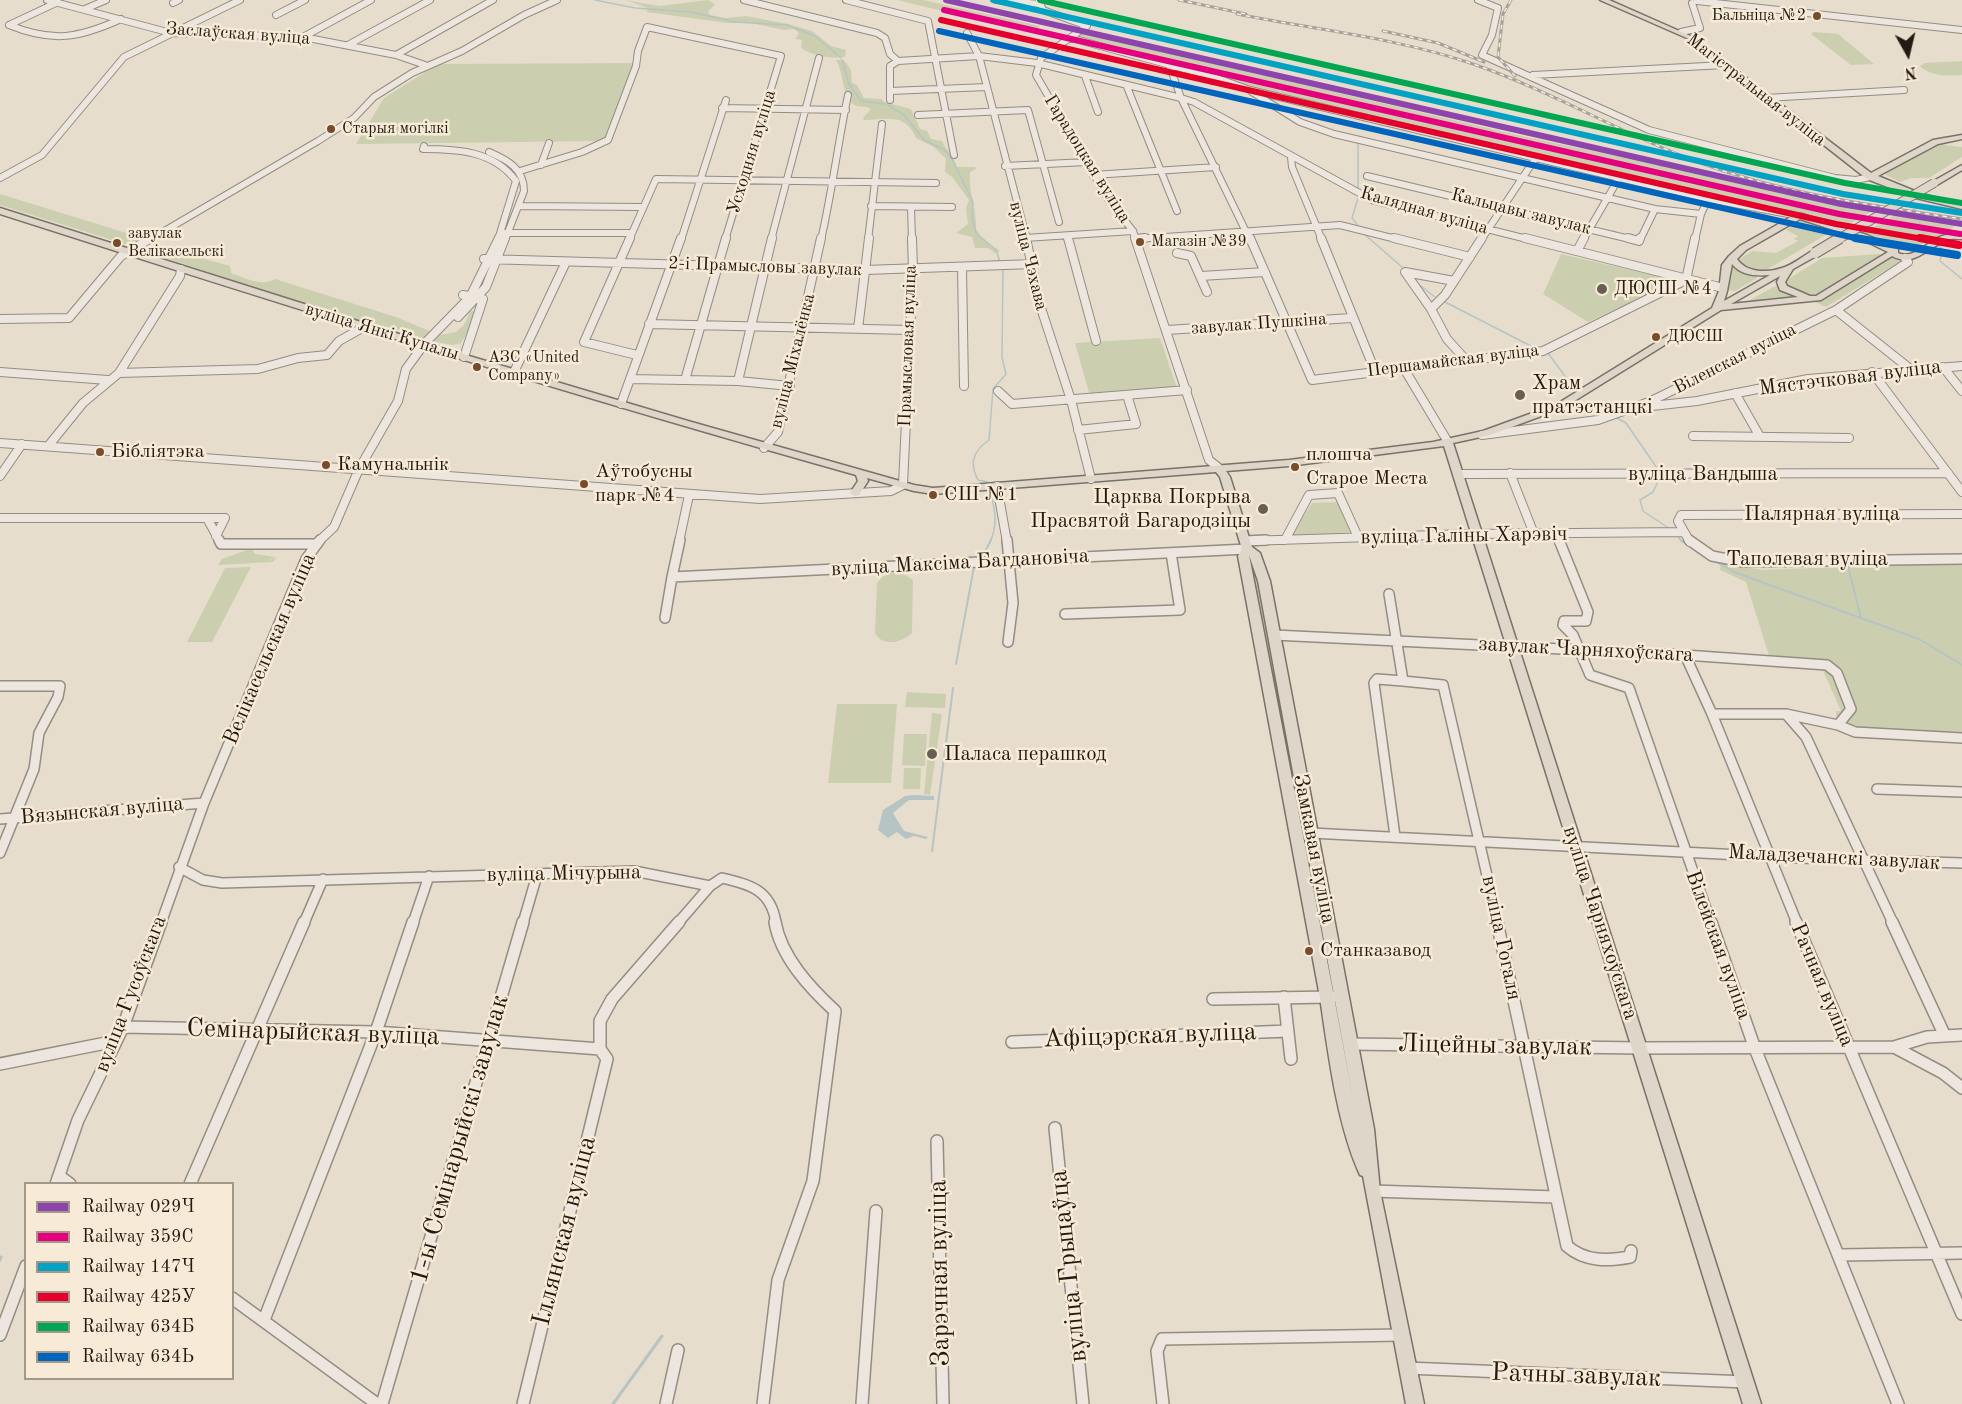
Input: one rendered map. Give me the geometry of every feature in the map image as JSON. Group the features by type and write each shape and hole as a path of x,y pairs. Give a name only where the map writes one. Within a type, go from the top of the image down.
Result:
{"main road":[{"name":"Магістральная вуліца","path":"1603,0 1682,32 1870,177 1918,196 1962,207"},
{"path":"1870,177 1936,142 1962,137"},
{"path":"1936,142 1962,146"},
{"path":"997,486 1333,458 1448,442 1531,418 1560,406 1716,309 1960,168"},
{"name":"вуліца Янкі Купалы","path":"0,211 422,345 764,448 933,491 997,486"},
{"path":"1716,309 1723,288 1724,270 1732,258 1768,232 1799,216 1838,227 1892,252 1911,255"},
{"name":"Віленская вуліца","path":"1911,255 1946,238 1962,236"},
{"path":"1716,309 1818,298 1892,252"},
{"path":"1732,258 1742,269 1753,273 1790,268"},
{"path":"1790,268 1781,282 1783,288 1796,295 1818,298"},
{"name":"вуліца Чарняхоўскага","path":"1448,442 1510,646 1641,1048 1752,1404"},
{"name":"Замкавая вуліца","path":"1219,468 1225,477 1246,545 1255,553 1259,562 1366,1130 1372,1191 1415,1404"},
{"path":"855,494 863,481 861,474"},
{"name":"Замкавая вуліца","path":"1246,545 1243,556 1348,1120 1372,1191"},
{"path":"1288,791 1303,790"}],"street":[{"name":"Заслаўская вуліца","path":"47,0 60,1 171,33 303,37 396,55 425,65"},
{"path":"85,9 106,0"},
{"path":"0,178 42,155 124,57 240,0"},
{"path":"276,15 305,0"},
{"path":"303,37 371,0"},
{"path":"348,45 430,0"},
{"path":"396,55 493,0"},
{"path":"0,319 69,318 115,262 354,118 374,97 425,65 462,51 524,15 557,0"},
{"path":"744,0 876,33 885,38 890,54 898,60 890,66 890,100"},
{"path":"846,0 928,21 954,155"},
{"path":"996,0 1039,2 1048,12 1087,26 1037,63"},
{"path":"1478,0 1498,8 1492,36 1482,55 1491,61 1528,75 1649,130 1835,178 1856,180 1870,177"},
{"path":"1685,0 1962,30"},
{"path":"60,1 9,25 58,39 88,35 121,19"},
{"path":"1682,32 1700,28 1695,1"},
{"name":"Усходняя вуліца","path":"541,165 582,152 608,140 636,66 638,51 647,27 781,56 742,180 721,264 685,380"},
{"name":"вуліца Чэхава","path":"968,33 979,56 1005,166 1033,264 1040,305 1071,400 1091,479"},
{"path":"1071,38 1168,64 1250,90 1708,199 1799,216"},
{"name":"Калядная вуліца","path":"898,60 979,56 1037,63 1127,87 1181,98 1194,102 1372,200 1723,288"},
{"path":"738,381 785,181 819,58"},
{"name":"Гарадоцкая вуліца","path":"1037,63 1036,75 1041,86 1094,175 1133,231 1209,460 1219,468"},
{"path":"1168,64 1181,98 1247,232 1286,322"},
{"path":"1528,75 1725,65"},
{"path":"1085,76 1098,112"},
{"path":"890,91 987,87"},
{"path":"1127,87 1177,211"},
{"path":"1250,90 1300,122 1359,140 1655,209 1701,214"},
{"path":"1766,98 1904,90"},
{"name":"вуліца Міхалёнка","path":"764,448 778,432 790,386 834,182 837,148 848,95"},
{"path":"621,404 637,355 673,264 726,100"},
{"path":"722,108 846,110"},
{"path":"918,115 1028,110 1045,164 1059,222"},
{"path":"858,328 882,124"},
{"path":"520,171 541,165 549,143"},
{"path":"464,357 474,296 486,259 516,192 516,181 505,167 480,155 423,147 476,149 505,159 520,171 525,181 519,206 497,259 474,296"},
{"path":"1291,157 1351,318 1375,371"},
{"path":"1431,309 1454,281 1489,230 1521,177 1536,159"},
{"path":"1005,166 1087,162"},
{"path":"1094,175 1216,167"},
{"name":"Кальцавы завулак","path":"1367,176 1639,241 1655,209"},
{"path":"1577,251 1618,178"},
{"path":"637,355 584,342 653,181 699,179 936,183"},
{"path":"1686,280 1701,214 1708,199"},
{"path":"519,206 642,207"},
{"path":"871,206 952,207"},
{"name":"Прамысловая вуліца","path":"903,485 913,270 911,207"},
{"path":"1136,239 1340,225 1470,257"},
{"path":"1025,238 1133,231"},
{"path":"499,233 631,233"},
{"path":"1067,236 1096,341"},
{"path":"1178,253 1191,255 1207,292"},
{"name":"Віленская вуліца","path":"1652,404 1836,310 1908,262 1911,255"},
{"name":"2-і Прамысловы завулак","path":"486,259 721,264 865,270 1033,264"},
{"path":"514,372 566,262"},
{"path":"962,268 964,386"},
{"path":"49,445 83,403 119,373 180,276 181,269"},
{"path":"1454,281 1410,271 1405,272 1431,309 1447,339 1465,358"},
{"path":"1201,276 1265,272"},
{"name":"Першамайская вуліца","path":"1286,322 1312,380 1465,358 1543,351 1686,280"},
{"name":"Велікасельская вуліца","path":"204,803 306,559 316,544 334,527 359,469 398,401 398,392 414,355 431,337 447,327 474,296"},
{"path":"1836,310 1844,320 1909,368"},
{"name":"завулак Пушкіна","path":"1167,330 1351,318"},
{"path":"649,324 910,330"},
{"path":"119,373 258,369 298,358 327,355 339,342 364,327"},
{"name":"Мястэчковая вуліца","path":"1542,428 1598,420 1632,408 1652,404 1735,393 1808,379 1909,368 1962,366"},
{"path":"1403,367 1448,442"},
{"path":"1942,367 1962,391"},
{"path":"0,372 108,380"},
{"path":"1872,372 1962,492"},
{"path":"630,379 738,381 790,386"},
{"path":"998,391 1012,404 1187,390"},
{"path":"1735,393 1759,435"},
{"path":"1078,430 1136,424 1126,395"},
{"path":"1531,418 1537,426 1542,428"},
{"path":"1473,436 1542,428"},
{"path":"1693,436 1759,435 1849,438"},
{"path":"0,443 760,499 891,491 903,485"},
{"path":"0,476 22,444"},
{"name":"вуліца Вандыша","path":"1458,474 1948,472"},
{"path":"1510,473 1534,534"},
{"path":"997,486 1011,561 1012,626 1008,642"},
{"path":"1285,540 1309,495 1338,493 1358,537"},
{"path":"665,618 689,495"},
{"name":"Палярная вуліца","path":"1683,532 1678,521 1681,514 1962,514"},
{"path":"0,518 225,518 216,536"},
{"path":"207,518 221,544 316,544"},
{"name":"вуліца Галіны Харэвіч","path":"1246,545 1285,540 1358,537 1683,532"},
{"name":"Таполевая вуліца","path":"1683,532 1697,549 1713,559 1743,562 1962,559"},
{"name":"Вілейская вуліца","path":"1556,534 1588,612 1586,621 1563,621 1563,625 1573,636 1590,675 1594,679 1619,681 1629,687 1684,851 1754,1046 1898,1404"},
{"name":"вуліца Максіма Багдановіча","path":"672,577 1171,553 1246,545"},
{"path":"1065,614 1180,610 1171,553"},
{"path":"1389,594 1403,681 1377,679 1374,683 1395,836"},
{"name":"завулак Чарняхоўскага","path":"1274,636 1685,655 1827,665 1837,674 1851,709 1838,725"},
{"name":"Рачная вуліца","path":"1685,655 1712,714 1847,1046 1962,1314"},
{"name":"вуліца Гогаля","path":"1403,681 1443,685 1525,1045 1567,1246 1575,1255 1620,1259 1630,1257 1631,1251"},
{"path":"0,686 60,686 58,697 39,733 34,749 34,770 0,853"},
{"path":"1712,714 1786,714 1838,725 1855,732 1962,738"},
{"path":"1786,714 1806,737 1862,862 1944,1034"},
{"path":"1877,789 1962,792"},
{"name":"Вязынская вуліца","path":"0,819 204,803"},
{"name":"вуліца Гусоўскага","path":"58,1180 78,1120 123,1027 204,803"},
{"name":"Маладзечанскі завулак","path":"1311,833 1480,842 1575,844 1862,862 1962,863"},
{"name":"вуліца Мічурына","path":"179,867 203,880 222,883 634,871 710,886 722,878 755,886 773,908 777,934 790,959 812,990 835,1011 813,1181 809,1198 778,1280 763,1404"},
{"name":"1-ы Семінарыйскі завулак","path":"382,1404 537,874"},
{"path":"264,1320 376,1032 429,876"},
{"path":"191,1182 323,879"},
{"name":"Іллянская вуліца","path":"523,1404 603,1054 600,1021 612,999 710,886"},
{"path":"1284,997 1291,1059"},
{"name":"Афіцэрская вуліца","path":"1213,999 1341,997"},
{"name":"Семінарыйская вуліца","path":"123,1027 376,1032 490,1041 603,1054"},
{"name":"Афіцэрская вуліца","path":"1012,1042 1288,1031"},
{"name":"Ліцейны завулак","path":"1350,1044 1641,1048 1894,1047 1914,1038 1944,1034 1962,1035"},
{"path":"0,1064 116,1041"},
{"path":"1894,1047 1943,1073 1962,1088"},
{"name":"вуліца Грыцаўца","path":"1055,1128 1083,1404"},
{"name":"Зарэчная вуліца","path":"937,1141 943,1404"},
{"path":"1372,1191 1556,1197"},
{"path":"862,1404 876,1212"},
{"path":"1840,1255 1962,1253"},
{"path":"0,1335 24,1271"},
{"path":"234,1299 377,1404"},
{"path":"1163,1404 1157,1352 1162,1339 1338,1334 1401,1335"},
{"path":"666,1404 678,1350"},
{"name":"Рачны завулак","path":"1407,1368 1746,1382"}],"green space":[{"path":"625,0 659,6 708,0 715,4 708,12 710,15 726,18 746,16 812,31 831,46 846,50 845,57 833,58 806,51 801,48 802,40 795,39 799,33 794,29 784,30 751,23 727,23 647,12 648,8"},
{"path":"897,0 923,0 1040,26 1036,31 1021,30"},
{"path":"1081,32 1513,134 1872,211 1844,227 1809,216 1745,205 1251,89 1072,37"},
{"path":"1813,32 1838,34 1874,64 1851,65 1811,34"},
{"path":"836,60 844,60 851,70 852,83 857,85 864,98 882,99 884,102 911,109 920,129 927,131 931,139 942,141 957,167 975,167 976,169 970,172 970,179 976,229 984,241 1000,251 995,253 988,248 975,248 972,237 956,233 968,224 966,208 969,200 952,177 945,172 946,159 934,147 916,138 907,124 901,121 895,119 864,120 863,118 871,109 855,105 849,100"},
{"path":"1962,61 1962,75 1934,74 1920,66 1925,63"},
{"path":"636,63 607,138 602,141 356,144 384,98 438,64"},
{"path":"1938,144 1962,147 1962,157 1929,178 1911,178 1900,182 1884,174"},
{"path":"0,194 133,235 140,241 131,246 0,205"},
{"path":"1895,215 1957,225 1921,245 1912,247 1892,245 1863,233"},
{"path":"1799,220 1834,230 1766,270 1750,271 1737,261 1752,251 1776,253 1798,241 1794,239 1798,236 1786,230"},
{"path":"155,245 230,266 231,273 248,279 264,282 275,279 396,317 439,335 456,332 464,325 470,311 474,311 461,343 453,345 435,342 392,328 370,325 145,251"},
{"name":"ДЮСШ №4","path":"1561,254 1661,277 1668,281 1668,285 1588,322 1543,294"},
{"path":"1878,254 1883,256 1817,294 1806,295 1787,288 1787,280 1822,258"},
{"path":"1891,256 1901,261 1826,307 1815,302"},
{"path":"1732,265 1757,278 1735,291 1727,290"},
{"path":"1779,286 1787,294 1804,299 1753,303 1750,300 1773,287"},
{"path":"1160,338 1177,388 1090,396 1075,343"},
{"path":"1339,502 1353,534 1290,537 1312,503"},
{"path":"252,548 255,554 275,557 266,562 277,557 273,562 218,565 222,559"},
{"path":"1247,559 1256,559 1300,785 1290,785"},
{"path":"1721,562 1762,570 1962,562 1962,736 1860,731 1837,720 1836,711 1841,711 1821,666 1771,662 1746,582 1720,570"},
{"path":"251,567 212,642 187,642 225,568"},
{"path":"890,573 902,573 913,580 912,633 898,641 887,642 875,633 877,583"},
{"path":"907,692 946,694 945,708 905,707"},
{"path":"837,704 897,704 891,783 828,783"},
{"name":"Паласа перашкод","path":"932,713 942,714 930,795 924,794"},
{"path":"904,734 927,734 925,766 902,765"},
{"path":"904,768 921,768 920,789 903,789"}],"shaded area":[{"path":"905,796 934,796 934,800 909,800 893,813 904,831 928,837 926,839 914,836 906,839 897,832 888,838 878,830 883,810"}],"waterway":[{"path":"595,0 635,8 691,12 735,22 787,25 815,36 841,58"},
{"path":"842,60 849,84 861,101 885,104"},
{"path":"888,105 904,115"},
{"path":"905,116 924,140 945,150 952,159 973,202 972,216 976,233 996,250 1000,262"},
{"path":"1358,144 1358,189"},
{"path":"1358,198 1352,218 1360,228"},
{"path":"1913,209 1918,212"},
{"path":"1918,219 1927,241"},
{"path":"1363,233 1402,267"},
{"path":"1939,246 1943,249 1940,261 1962,279"},
{"path":"990,542 995,519 988,482 978,480 973,463 979,448 989,440 993,389 1006,374 1002,357 1003,268"},
{"path":"1417,283 1435,297"},
{"path":"1443,301 1533,347"},
{"path":"1548,353 1570,383"},
{"path":"1617,418 1626,423 1659,471"},
{"path":"1660,477 1653,492 1640,500 1643,511 1670,529"},
{"path":"1677,535 1682,542"},
{"path":"1681,540 1700,553"},
{"path":"981,559 990,542"},
{"path":"1713,560 1734,572 1861,618"},
{"path":"1848,566 1861,618"},
{"path":"956,664 974,567"},
{"path":"1861,618 1919,639 1962,665"},
{"path":"932,851 953,688"},
{"path":"613,1404 662,1336"}],"railway":[{"path":"1179,0 1246,14"},
{"path":"1511,0 1503,14 1498,57 1515,76"},
{"path":"1237,14 1388,41 1476,65 1506,76 1679,155 1771,185 1962,219"},
{"path":"1383,31 1438,43 1484,62"}],"rail line":[{"name":"029Ч","path":"946,0 1841,204 1962,224"},
{"name":"147Ч","path":"993,0 1843,194 1962,213"},
{"name":"634Б","path":"1040,0 1845,183 1962,203"},
{"name":"359С","path":"944,10 1839,214 1960,234"},
{"name":"425У","path":"941,20 1836,224 1959,245"},
{"name":"634Ь","path":"939,31 1834,235 1957,255"}],"place":[{"name":"Бальніца №2","path":"1817,16"},
{"name":"Старыя могілкі","path":"331,129"},
{"name":"Магазін №39","path":"1140,242"},
{"name":"завулак Велікасельскі","path":"117,243"},
{"name":"ДЮСШ №4","path":"1602,289"},
{"name":"ДЮСШ","path":"1656,337"},
{"name":"АЗС «United Company»","path":"477,367"},
{"name":"Храм пратэстанцкі","path":"1520,395"},
{"name":"Бібліятэка","path":"100,452"},
{"name":"Камунальнік","path":"326,465"},
{"name":"плошча Старое Места","path":"1295,467"},
{"name":"Аўтобусны парк №4","path":"584,484"},
{"name":"СШ №1","path":"933,495"},
{"name":"Царква Покрыва Прасвятой Багародзіцы","path":"1263,509"},
{"name":"Паласа перашкод","path":"932,754"},
{"name":"Станказавод","path":"1309,951"}]}
